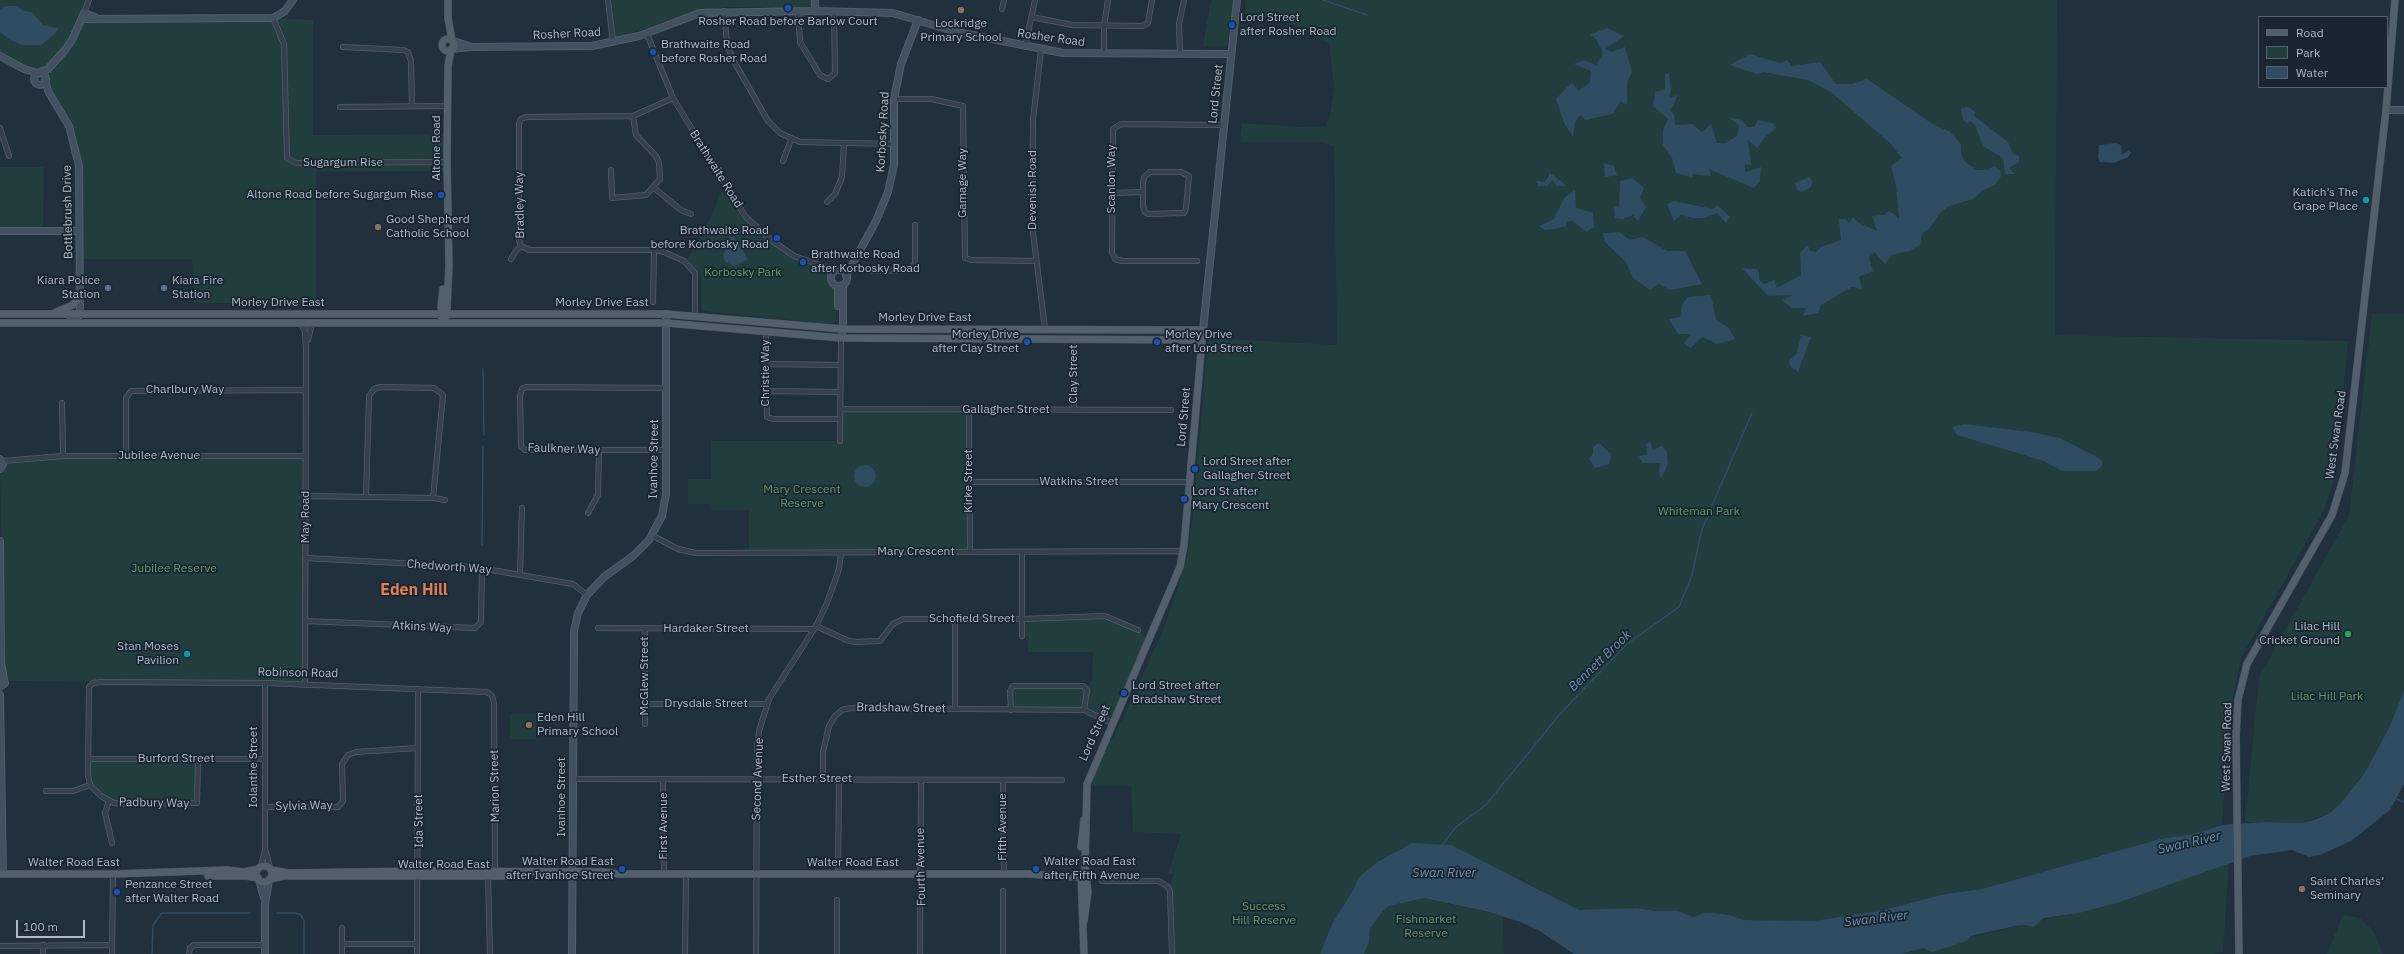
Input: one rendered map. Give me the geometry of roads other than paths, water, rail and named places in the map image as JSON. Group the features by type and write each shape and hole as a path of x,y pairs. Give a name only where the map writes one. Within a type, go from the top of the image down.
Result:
{"main road":[{"path":"448,0 448,18 444,40 449,49"},
{"name":"West Swan Road","path":"2388,86 2395,0"},
{"path":"448,18 453,41 449,49"},
{"path":"444,40 453,41"},
{"name":"Altone Road","path":"445,315 441,308 448,231 447,162 449,49"},
{"name":"West Swan Road","path":"2238,875 2236,779 2238,700 2247,664 2332,515 2344,473 2388,88"},
{"path":"55,314 73,306 80,296"},
{"name":"Morley Drive East","path":"0,314 666,314 841,329 1203,330"},
{"path":"131,314 132,319 142,323"},
{"path":"190,314 192,321 199,323"},
{"path":"431,323 441,319 445,315 450,319 463,323"},
{"name":"Morley Drive East","path":"0,323 666,323 841,338 1202,340"},
{"name":"Lord Street","path":"1084,954 1084,921 1081,906 1084,878 1087,784 1174,582 1183,554 1203,330"},
{"path":"258,879 256,873 260,867"},
{"name":"Walter Road East","path":"1,874 113,874 227,870 247,872 260,867 289,873 1048,874 1084,878"},
{"path":"270,869 270,880"},
{"name":"Walter Road East","path":"148,873 161,876 246,876 270,880 284,876 419,874"},
{"path":"2238,875 2239,954"},
{"path":"2238,875 2242,954"}],"street":[{"path":"38,85 42,76 72,40 89,0"},
{"path":"83,16 103,20 273,18 285,11 293,0"},
{"path":"608,0 613,42"},
{"path":"815,0 815,11"},
{"path":"1002,9 1004,0"},
{"path":"1025,47 1035,0"},
{"path":"1104,54 1104,26 1108,0"},
{"path":"1031,17 1073,25 1146,25 1152,0"},
{"path":"1180,54 1179,24 1184,0"},
{"name":"Lord Street","path":"1203,330 1237,0"},
{"path":"724,11 727,43 732,58 768,120 780,133 791,140 809,143 894,144"},
{"name":"Rosher Road","path":"449,49 470,47 592,46 647,34 680,19 700,13 724,11 834,11 893,13 957,32 1041,50 1104,54 1231,54"},
{"path":"798,11 800,42 820,75 828,78 835,73 834,11"},
{"name":"Sugargum Rise","path":"273,18 284,44 287,158 296,163 447,162"},
{"name":"Korbosky Road","path":"841,286 876,221 888,192 894,165 894,99 901,64 918,20"},
{"name":"Brathwaite Road","path":"647,34 673,98 745,216 782,249 794,256 838,271"},
{"name":"Rosher Road","path":"453,41 470,47"},
{"path":"343,47 403,50 408,52 411,61 412,106"},
{"name":"Devenish Road","path":"1041,50 1033,128 1032,224 1045,329"},
{"path":"0,56 24,69 42,76"},
{"path":"24,69 33,79 42,76"},
{"name":"Bottlebrush Drive","path":"42,76 49,93 69,126 77,153 80,182 80,314"},
{"name":"Bottlebrush Drive","path":"33,79 38,85 49,93"},
{"name":"Bradley Way","path":"673,98 633,116 526,117 521,119 518,123 519,240 522,246 529,250 654,250 664,252 684,261 695,272 695,316"},
{"name":"Gamage Way","path":"894,99 931,99 963,106 965,258 971,260 1036,261"},
{"path":"340,107 448,106"},
{"path":"2386,110 2404,110"},
{"path":"612,170 612,198 640,197 646,195 654,188 660,179 659,162 656,156 636,135 633,116"},
{"name":"Scanlon Way","path":"1197,261 1122,261 1115,259 1112,253 1113,133 1118,125 1224,124"},
{"path":"0,128 9,156"},
{"path":"783,161 791,140"},
{"path":"827,202 835,194 842,177 844,144"},
{"path":"1150,172 1181,172 1189,176 1186,208 1181,214 1148,214 1144,210 1143,192 1144,177 1150,172"},
{"path":"654,188 681,210 691,214"},
{"path":"1112,193 1143,192"},
{"path":"840,441 841,286 832,282 832,275 853,263 861,268 873,272 910,270 915,264 915,225"},
{"path":"0,231 80,231"},
{"path":"511,259 516,251 522,246"},
{"path":"653,302 654,250"},
{"name":"Brathwaite Road","path":"826,268 832,275"},
{"path":"838,271 846,276"},
{"path":"64,322 73,321 80,314 87,319 102,322"},
{"name":"Ivanhoe Street","path":"572,954 574,631 578,613 587,595 604,577 633,556 653,536 659,523 665,501 666,314"},
{"name":"May Road","path":"306,349 312,323"},
{"name":"May Road","path":"301,324 305,332 306,349 305,684"},
{"name":"Christie Way","path":"766,332 766,414 773,419 840,419"},
{"name":"Clay Street","path":"1074,339 1074,410"},
{"path":"766,364 840,365"},
{"path":"366,497 369,396 374,389 381,387 434,388 443,395 433,498"},
{"name":"Faulkner Way","path":"666,388 522,389 520,396 520,442 522,449 666,450"},
{"name":"Charlbury Way","path":"126,456 126,398 131,391 306,390"},
{"path":"766,391 840,392"},
{"path":"62,403 63,456"},
{"name":"Gallagher Street","path":"840,410 1171,410"},
{"name":"Kirke Street","path":"969,410 970,552"},
{"path":"588,513 598,495 599,450"},
{"name":"Jubilee Avenue","path":"2,464 63,456 306,456"},
{"path":"0,475 2,464"},
{"name":"Watkins Street","path":"970,482 1189,482"},
{"path":"306,496 433,498 445,500"},
{"path":"520,574 522,508"},
{"name":"Mary Crescent","path":"653,536 678,549 696,553 1177,551 1183,554"},
{"path":"0,541 2,682 0,696 1,874"},
{"path":"1022,552 1022,636"},
{"name":"Second Avenue","path":"756,954 758,739 767,704 782,676 815,627 832,591 841,553"},
{"name":"Chedworth Way","path":"305,558 482,568 573,584 587,595"},
{"name":"Atkins Way","path":"305,621 475,628 481,622 482,568"},
{"name":"Schofield Street","path":"815,627 849,641 876,642 883,639 893,624 899,620 1022,620 1105,616 1138,630"},
{"path":"955,619 955,709"},
{"name":"Hardaker Street","path":"598,628 815,627"},
{"name":"McGlew Street","path":"645,628 645,724"},
{"name":"Robinson Road","path":"88,759 87,693 93,683 305,684 487,692 492,696"},
{"name":"Iolanthe Street","path":"265,683 265,850 270,869"},
{"path":"1011,710 1010,691 1013,686 1083,686 1087,690 1084,710"},
{"name":"Ida Street","path":"417,954 419,874 418,689"},
{"name":"Marion Street","path":"490,954 492,874 492,696"},
{"name":"Drysdale Street","path":"645,704 767,704"},
{"name":"Bradshaw Street","path":"823,779 826,736 835,716 842,710 850,708 1084,710 1112,723"},
{"name":"Sylvia Way","path":"265,807 338,806 343,801 342,764 348,755 356,752 418,748"},
{"path":"46,791 73,791 90,785 88,759"},
{"name":"Burford Street","path":"88,759 265,759"},
{"name":"Padbury Way","path":"90,785 109,801 123,804 197,803 198,759"},
{"name":"Esther Street","path":"572,779 1062,780"},
{"name":"First Avenue","path":"663,779 664,873"},
{"path":"838,874 839,779"},
{"name":"Fourth Avenue","path":"920,954 922,874 920,868 921,780"},
{"name":"Fifth Avenue","path":"1003,780 1004,874"},
{"path":"109,801 105,813 112,843"},
{"name":"Iolanthe Street","path":"260,867 265,850"},
{"path":"685,954 686,873"},
{"path":"112,954 113,874"},
{"path":"258,879 265,904"},
{"path":"265,954 265,904 270,880"},
{"path":"1102,882 1159,882 1167,886 1170,891 1172,954"},
{"path":"1003,891 1003,954"},
{"path":"837,900 837,954"},
{"path":"342,928 342,954"},
{"path":"342,944 417,944"},
{"path":"0,946 112,945"},
{"path":"189,954 190,948 194,945 265,945"},
{"path":"43,946 43,954"}],"water":[{"path":"6,6 16,6 24,11 32,12 43,25 58,28 55,34 41,45 22,45 10,40 0,32 0,9"},
{"path":"1607,28 1624,36 1605,49 1612,52 1625,47 1632,72 1627,82 1627,105 1621,101 1612,114 1586,120 1580,115 1575,122 1573,137 1564,123 1556,99 1572,82 1579,91 1590,82 1591,71 1574,64 1584,60 1596,65 1603,53 1596,39 1590,35"},
{"path":"1750,54 1780,63 1787,60 1792,66 1820,62 1836,84 1852,84 1867,79 1934,125 1949,131 1961,144 1961,154 1965,162 1977,170 1987,170 1994,166 2000,170 2001,176 1996,184 1981,192 1973,199 1949,206 1940,213 1929,229 1922,233 1920,245 1909,251 1892,255 1885,264 1874,252 1869,258 1873,271 1859,277 1862,289 1852,287 1821,305 1818,313 1803,316 1806,308 1792,308 1782,300 1793,295 1768,296 1742,268 1757,269 1759,273 1759,280 1764,284 1774,280 1777,288 1801,275 1800,253 1807,245 1811,251 1816,252 1821,247 1841,240 1839,219 1845,219 1849,223 1853,217 1859,223 1877,231 1872,216 1884,215 1889,211 1899,218 1896,186 1891,166 1902,158 1890,143 1831,92 1808,80 1763,72 1757,74 1730,65"},
{"path":"1665,74 1669,74 1671,89 1669,98 1678,95 1671,110 1674,115 1675,125 1692,124 1702,132 1711,124 1717,143 1726,143 1737,136 1739,125 1728,117 1741,120 1748,127 1754,127 1758,120 1772,123 1777,128 1765,137 1757,148 1748,140 1751,165 1745,164 1745,172 1761,167 1760,181 1754,188 1709,169 1711,176 1693,174 1692,177 1676,173 1672,158 1663,145 1663,130 1668,119 1653,106 1655,92 1665,89"},
{"path":"1966,107 1975,112 1974,116 2008,142 2013,154 2019,156 2019,162 2009,168 2015,174 2005,174 2003,158 1983,146 1975,125 1971,121 1967,123 1963,120 1961,109"},
{"path":"2116,143 2121,145 2122,155 2129,150 2131,153 2128,157 2114,163 2100,162 2098,158 2099,145"},
{"path":"1604,163 1614,166 1617,175 1605,177"},
{"path":"1550,173 1566,186 1557,186 1552,180 1547,186 1538,186 1536,181 1545,182"},
{"path":"1809,177 1812,181 1811,187 1802,192 1798,191 1795,183"},
{"path":"1632,178 1644,188 1640,198 1646,207 1638,221 1633,215 1623,219 1615,218 1614,207 1619,206 1620,181"},
{"path":"1575,190 1576,208 1593,213 1594,227 1586,232 1573,221 1567,222 1566,226 1555,229 1545,230 1539,226 1554,219 1564,198"},
{"path":"1674,201 1713,209 1717,205 1730,217 1726,223 1717,213 1704,218 1693,218 1681,215 1674,221 1667,204"},
{"path":"1619,232 1630,240 1643,237 1667,251 1685,251 1702,284 1670,290 1659,284 1650,290 1633,278 1626,262 1605,242 1603,233"},
{"path":"729,236 734,237 748,259 734,266 726,262 723,257"},
{"path":"1711,295 1716,320 1728,327 1735,339 1717,344 1703,337 1690,348 1684,343 1691,334 1678,334 1669,319 1680,317 1682,305 1688,297"},
{"path":"1801,335 1811,337 1798,372 1791,367 1789,361 1797,353"},
{"path":"1964,424 2031,432 2060,438 2097,457 2102,461 2102,466 2096,471 2062,471 2044,461 1957,435 1952,427"},
{"path":"1650,442 1653,449 1662,446 1667,452 1668,464 1661,479 1659,471 1660,463 1642,463 1639,456 1647,455 1646,444"},
{"path":"1599,443 1611,454 1609,464 1595,468 1589,458 1593,454 1593,447"},
{"path":"865,465 873,468 876,476 873,484 865,487 857,484 854,476 857,468"},
{"name":"Swan River","path":"2404,691 2404,784 2390,810 2351,841 2320,855 2309,857 2292,850 2250,856 2120,902 2079,913 2044,918 2033,927 2025,925 2015,926 1971,936 1967,941 1932,952 1924,948 1900,954 1574,954 1538,930 1520,922 1489,912 1424,898 1389,906 1383,911 1370,929 1369,942 1364,954 1320,954 1332,924 1360,876 1377,862 1412,843 1451,845 1579,910 1637,908 1655,911 1678,911 1694,917 1703,913 1714,913 1730,915 1744,920 1813,921 1880,911 1945,894 1982,889 2160,839 2194,834 2222,825 2265,822 2301,823 2314,820 2330,813 2341,803 2364,774 2389,728"}],"waterway":[{"path":"1323,0 1367,15"},
{"path":"483,369 484,435"},
{"name":"Bennett Brook","path":"1442,845 1456,827 1486,805 1560,714 1627,644 1679,607 1692,575 1702,529 1752,413"},
{"path":"482,545 483,446"},
{"path":"2395,798 2404,802"},
{"path":"152,954 153,925 162,913 250,913"},
{"path":"277,913 296,913 301,915 304,921 304,954"}],"place":[{"name":"Rosher Road before Barlow Court","path":"788,8"},
{"name":"Lockridge Primary School","path":"961,10"},
{"name":"Lord Street after Rosher Road","path":"1232,25"},
{"name":"Brathwaite Road before Rosher Road","path":"653,52"},
{"name":"Altone Road before Sugargum Rise","path":"441,195"},
{"name":"Katich’s The Grape Place","path":"2366,200"},
{"name":"Good Shepherd Catholic School","path":"378,227"},
{"name":"Brathwaite Road before Korbosky Road","path":"777,238"},
{"name":"Brathwaite Road after Korbosky Road","path":"803,262"},
{"name":"Kiara Police Station","path":"108,288"},
{"name":"Kiara Fire Station","path":"164,288"},
{"name":"Morley Drive after Clay Street","path":"1027,342"},
{"name":"Morley Drive after Lord Street","path":"1157,342"},
{"name":"Lord Street after Gallagher Street","path":"1195,469"},
{"name":"Lord St after Mary Crescent","path":"1184,499"},
{"name":"Lilac Hill Cricket Ground","path":"2348,634"},
{"name":"Stan Moses Pavilion","path":"187,654"},
{"name":"Lord Street after Bradshaw Street","path":"1124,693"},
{"name":"Eden Hill Primary School","path":"529,725"},
{"name":"Walter Road East after Ivanhoe Street","path":"622,869"},
{"name":"Walter Road East after Fifth Avenue","path":"1036,869"},
{"name":"Saint Charles’ Seminary","path":"2302,889"},
{"name":"Penzance Street after Walter Road","path":"117,892"}],"district":[{"name":"Eden Hill","path":"414,590"}],"park label":[{"name":"Korbosky Park","path":"743,273"},
{"name":"Mary Crescent Reserve","path":"802,497"},
{"name":"Whiteman Park","path":"1699,512"},
{"name":"Jubilee Reserve","path":"174,569"},
{"name":"Lilac Hill Park","path":"2327,697"},
{"name":"Success Hill Reserve","path":"1264,914"},
{"name":"Fishmarket Reserve","path":"1426,927"}]}
